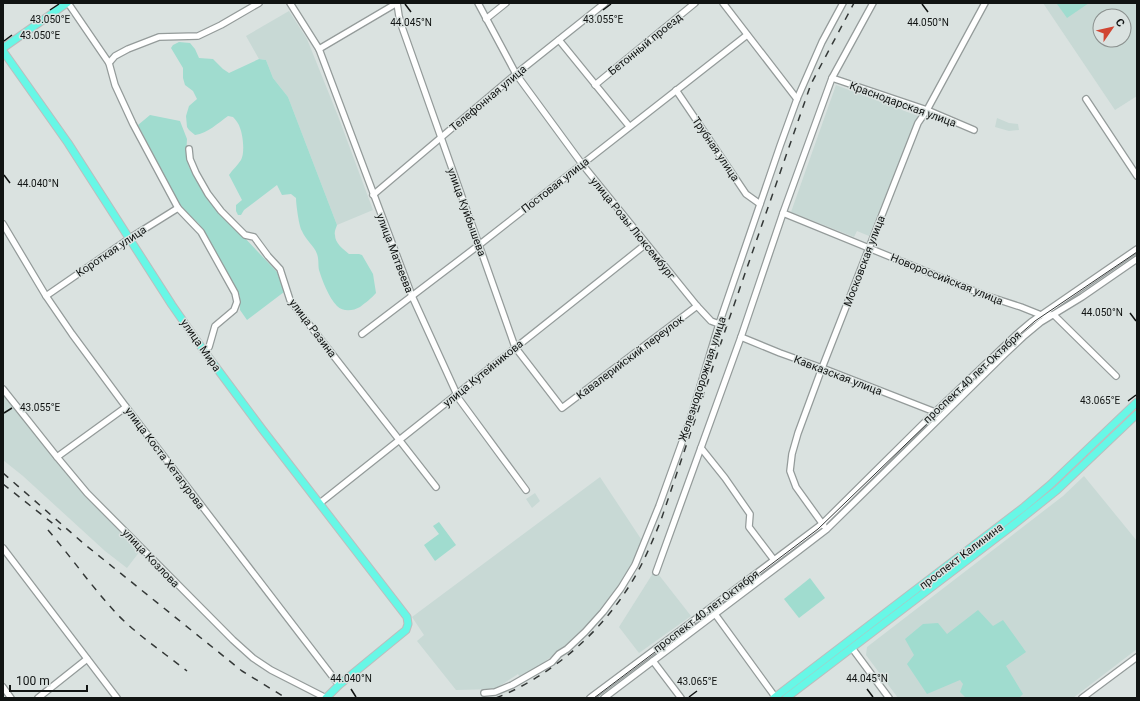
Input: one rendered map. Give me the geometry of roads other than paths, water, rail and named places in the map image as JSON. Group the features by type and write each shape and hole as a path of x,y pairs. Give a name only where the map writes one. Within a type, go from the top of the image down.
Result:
{"main road":[{"path":"3,49 67,3"},
{"name":"улица Мира","path":"3,49 68,143 172,305 204,351 262,429 407,616 408,624 406,630 339,686"},
{"name":"проспект Калинина","path":"775,698 1024,507 1050,485 1137,402"},
{"name":"проспект Калинина","path":"786,698 1057,490 1137,414"},
{"path":"326,698 339,686"}],"street":[{"path":"67,3 109,63 115,85 133,124 178,208 201,232 236,293 237,302 234,310 215,326 209,347 204,351"},
{"path":"109,63 114,56 158,37 198,36 221,25 259,3"},
{"name":"улица Матвеева","path":"290,3 320,49 373,195 412,296 459,399 526,490"},
{"path":"320,49 397,3"},
{"name":"улица Куйбышева","path":"397,3 402,27 515,347 562,408"},
{"name":"улица Розы Люксембург","path":"478,3 516,74 582,164 697,306 711,321 719,324"},
{"path":"486,19 506,3"},
{"name":"Телефонная улица","path":"373,195 516,74 605,3"},
{"name":"Бетонный проезд","path":"595,85 695,3"},
{"path":"723,3 797,99"},
{"name":"Железнодорожная улица","path":"484,693 495,692 512,685 552,662 559,654 567,649 585,632 603,612 635,566 690,420 719,324 797,99 822,42 844,3"},
{"name":"Железнодорожная улица","path":"656,572 741,337 783,213 832,78 873,3"},
{"name":"Московская улица","path":"822,524 796,487 790,471 792,454 798,433 868,248 918,123 927,110 984,3"},
{"name":"Постовая улица","path":"362,334 479,245 747,35"},
{"path":"559,40 629,126"},
{"name":"Краснодарская улица","path":"832,78 927,110 974,130"},
{"name":"Трубная улица","path":"676,90 746,194 760,204"},
{"path":"1086,100 1137,176"},
{"name":"улица Разина","path":"189,149 190,159 208,194 221,211 245,235 254,237 280,269 290,300 436,487"},
{"name":"Короткая улица","path":"46,296 130,238 178,208"},
{"name":"Новороссийская улица","path":"783,213 984,295 1041,315 1054,315"},
{"name":"улица Коста Хетагурова","path":"3,224 46,296 72,334 339,686"},
{"name":"улица Кутейникова","path":"320,503 646,244"},
{"name":"проспект 40 лет Октября","path":"590,698 822,524 935,412 1017,334 1041,315 1137,249"},
{"name":"проспект 40 лет Октября","path":"608,697 827,529 1041,322 1054,315 1137,259"},
{"name":"Кавалерийский переулок","path":"562,408 697,306"},
{"path":"1054,315 1116,376"},
{"name":"Кавказская улица","path":"741,337 935,412"},
{"name":"улица Козлова","path":"3,388 57,458 87,493 233,640 253,658 271,670 326,698"},
{"path":"57,458 126,407"},
{"path":"701,448 725,478 750,514 749,527 774,560"},
{"path":"822,524 827,529"},
{"path":"3,548 117,698"},
{"path":"715,614 775,698"},
{"path":"852,648 889,698"},
{"path":"1082,698 1137,657"},
{"path":"38,698 87,659"},
{"path":"653,661 681,698"},
{"path":"3,688 11,698"}],"tram line":[{"path":"594,698 818,529 1035,321 1137,252"}],"railway":[{"path":"496,698 515,690 534,679 552,667 585,640 614,608 641,565 661,520 811,84 854,3"},
{"path":"3,473 83,543 242,671 286,698"},
{"path":"3,484 61,530"},
{"path":"48,530 98,593 116,613 141,636 187,671"}]}
